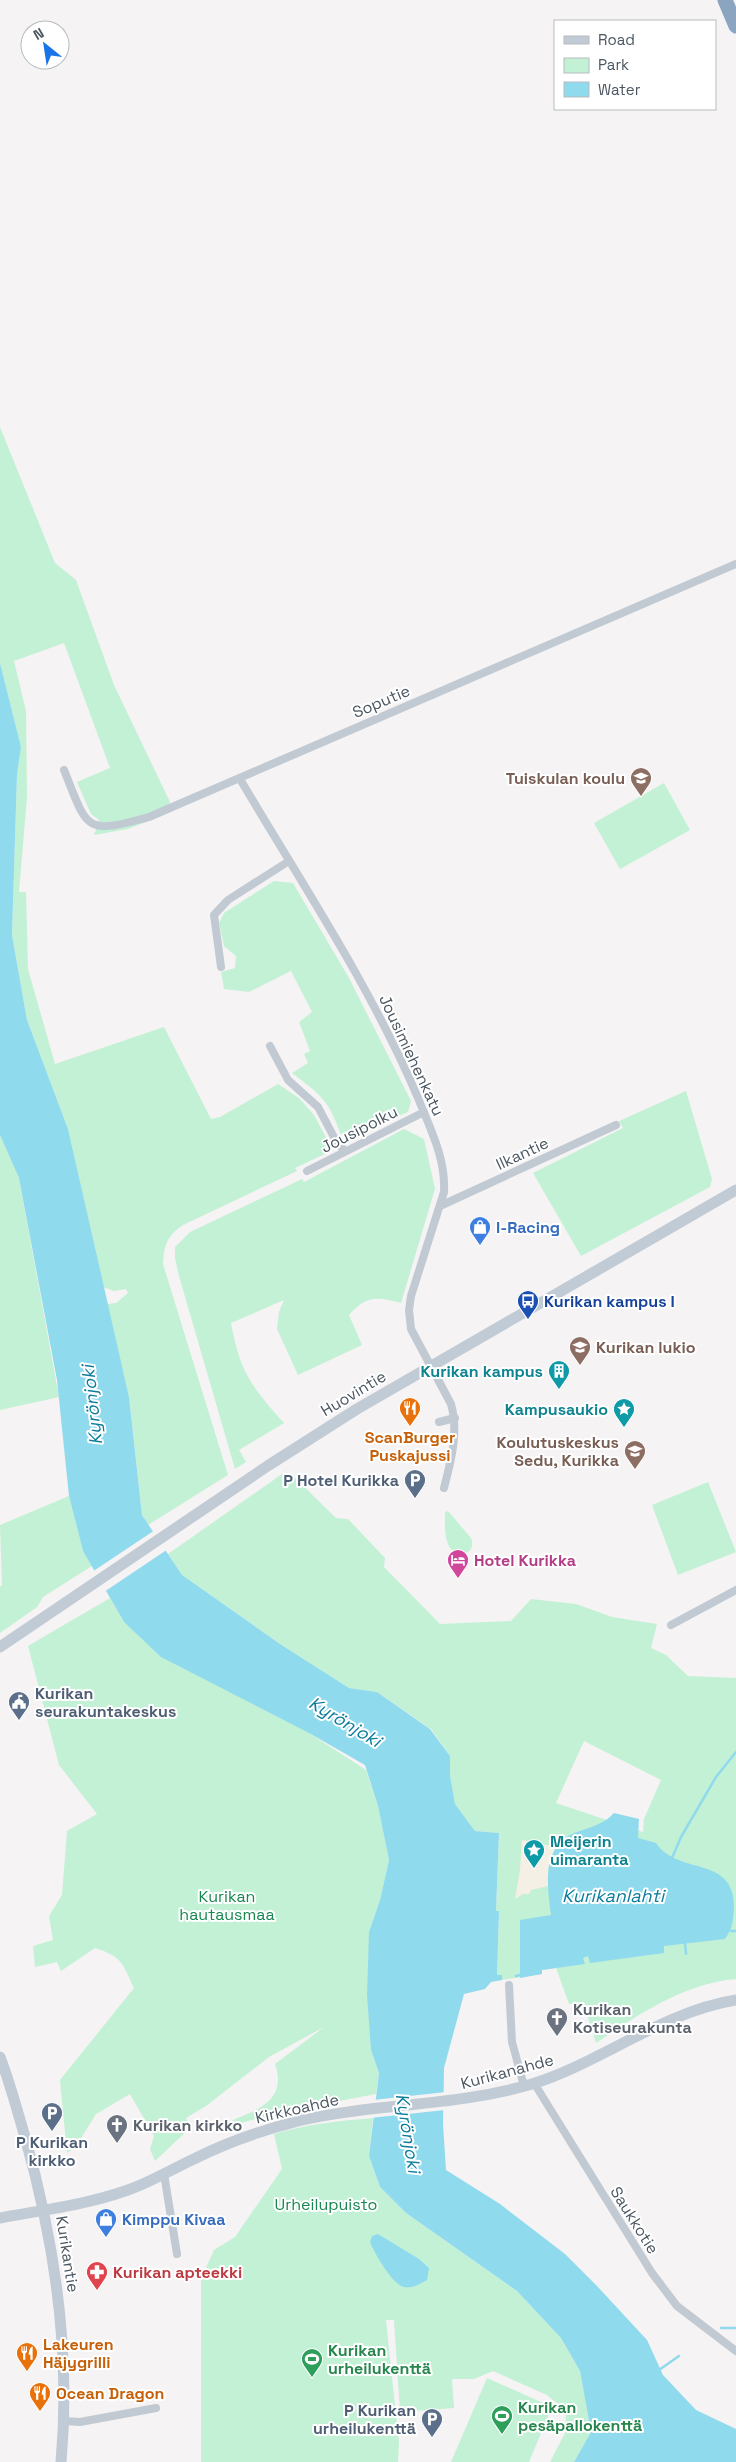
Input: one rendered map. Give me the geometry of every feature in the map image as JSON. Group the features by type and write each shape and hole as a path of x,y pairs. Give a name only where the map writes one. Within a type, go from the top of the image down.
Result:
{"highway":[{"path":"725,0 736,26"}],"main road":[{"name":"Huovintie","path":"0,1647 269,1465 356,1409 736,1190"},
{"name":"Kurikanahde","path":"451,2102 529,2085 564,2072 690,2012 736,2000"},
{"name":"Kurikantie","path":"0,2057 44,2210 62,2326 65,2421 61,2462"},
{"name":"Kirkkoahde","path":"0,2218 125,2191 231,2142 298,2121 451,2102"}],"street":[{"name":"Soputie","path":"64,770 86,820 101,828 118,826 150,817 736,564"},
{"name":"Jousimiehenkatu","path":"240,779 340,942 367,991 424,1112 439,1150 443,1167 444,1192 411,1296 409,1310 411,1329 451,1404 455,1418"},
{"path":"221,967 214,915 228,900 289,861"},
{"path":"270,1046 288,1080 318,1106 336,1141 344,1152"},
{"name":"Jousipolku","path":"307,1171 424,1112"},
{"name":"Ilkantie","path":"440,1206 616,1125"},
{"path":"439,1422 455,1418 454,1438 444,1488"},
{"path":"671,1625 736,1590"},
{"name":"Saukkotie","path":"509,1985 512,2042 529,2085 652,2273 677,2306 736,2351"},
{"path":"164,2174 177,2254"},
{"path":"65,2421 80,2422 156,2408"}],"green space":[{"path":"0,427 55,563 76,580 114,685 170,802 169,813 128,829 94,835 99,820 91,814 77,782 110,768 64,643 14,661 26,711 27,797 19,892 26,892 28,969 55,1064 164,1027 211,1119 220,1117 278,1084 299,1098 314,1115 330,1145 329,1152 295,1168 297,1171 183,1225 173,1233 167,1242 163,1264 228,1475 148,1525 142,1514 129,1397 107,1304 116,1303 128,1293 126,1289 114,1291 103,1287 68,1129 27,1020 12,935 17,775 21,747 0,663"},
{"path":"664,783 690,830 620,869 594,823"},
{"path":"274,881 293,883 349,978 411,1101 408,1112 350,1137 341,1135 332,1113 323,1099 292,1073 308,1063 304,1054 310,1051 299,1022 312,1012 291,971 249,992 224,989 221,972 235,968 236,956 224,946 219,923 224,913"},
{"path":"686,1091 712,1179 710,1187 581,1256 533,1173 623,1128 619,1121"},
{"path":"404,1129 424,1139 435,1189 401,1303 373,1299 355,1308 349,1315 362,1345 298,1375 277,1329 279,1312 284,1300 231,1323 238,1354 248,1378 284,1423 239,1450 246,1462 235,1469 179,1276 175,1258 175,1247 190,1232 302,1179 304,1182"},
{"path":"0,1135 19,1178 59,1397 0,1410"},
{"path":"282,1474 291,1474 336,1518 348,1519 385,1558 384,1567 440,1624 511,1621 531,1599 576,1604 612,1617 657,1624 651,1648 666,1655 688,1676 736,1678 736,1979 698,1987 662,2002 596,2043 584,2004 569,2004 556,1968 542,1970 542,1974 502,1980 502,1975 497,1975 499,1912 496,1911 499,1833 475,1831 455,1804 450,1775 450,1756 431,1729 377,1692 349,1688 280,1644 182,1575 168,1554","holes":["584,1741 661,1780 644,1819 643,1832 556,1803"]},
{"path":"708,1482 736,1552 678,1575 652,1505"},
{"path":"69,1496 83,1551 92,1566 43,1597 37,1607 0,1633 0,1586 2,1586 0,1525"},
{"path":"448,1511 471,1538 472,1544 468,1552 460,1554 455,1552 448,1544 445,1512"},
{"name":"Kurikan hautausmaa","path":"110,1598 124,1622 309,1733 366,1770 378,1806 389,1860 380,1900 369,1932 371,2050 379,2073 376,2094 276,2113 231,2126 233,2120 253,2112 269,2101 277,2086 278,2076 275,2064 324,2027 269,2057 206,2106 186,2118 191,2127 155,2161 150,2149 154,2136 130,2094 96,2114 75,2148 67,2153 60,2080 134,1988 120,1962 104,1951 95,1948 61,1971 57,1962 35,1967 33,1946 53,1940 49,1916 62,1895 67,1831 97,1814 59,1765 28,1646"},
{"name":"Urheilupuisto","path":"373,2118 369,2156 380,2187 406,2213 517,2291 561,2338 580,2371 591,2432 574,2462 550,2462 565,2433 566,2411 547,2395 493,2371 474,2379 452,2379 454,2408 400,2412 394,2320 386,2320 399,2443 398,2462 201,2462 201,2279 214,2250 235,2237 282,2169 274,2134 311,2125"},
{"name":"Kurikan pesäpallokenttä","path":"487,2378 552,2407 529,2462 451,2462"}],"sand":[{"name":"Meijerin uimaranta","path":"522,1840 556,1847 548,1868 548,1886 531,1890 529,1894 523,1894 515,1899 520,1870"}],"water":[{"name":"Kyrönjoki","path":"0,663 21,747 17,775 12,935 27,1020 68,1129 129,1397 142,1515 182,1575 280,1644 349,1688 377,1692 430,1729 450,1756 450,1775 455,1804 475,1831 499,1833 496,1911 499,1911 497,1975 502,1975 502,1980 491,1982 485,1989 464,1994 444,2068 443,2124 446,2170 500,2204 565,2254 597,2286 647,2340 663,2375 696,2410 736,2429 736,2462 574,2462 591,2432 580,2371 561,2338 517,2291 406,2213 380,2187 369,2156 379,2073 371,2050 367,1995 369,1932 380,1900 389,1860 378,1806 365,1765 309,1733 161,1657 124,1622 83,1551 69,1496 57,1380 19,1178 0,1135"},
{"name":"Kurikanlahti","path":"614,1813 639,1819 638,1838 656,1843 677,1860 715,1872 725,1879 732,1890 734,1906 732,1924 728,1935 725,1939 664,1946 664,1953 590,1963 588,1956 583,1958 585,1964 542,1970 542,1974 520,1978 520,1920 551,1915 548,1891 549,1867 557,1846 565,1838 602,1823"},
{"path":"378,2234 419,2259 429,2268 427,2280 416,2286 404,2287 399,2285 389,2275 370,2242 372,2236"}],"pier":[{"path":"155,1530 168,1549 104,1592 92,1572"},
{"path":"446,2092 445,2110 370,2118 373,2100"}],"waterway":[{"path":"672,1858 681,1837 716,1777 736,1752"},
{"path":"731,1931 736,1931"},
{"path":"685,1943 686,1954"},
{"path":"516,1976 520,1975"},
{"path":"721,2328 736,2328"},
{"path":"659,2370 679,2356"}],"place":[{"name":"Tuiskulan koulu","path":"641,797"},
{"name":"I-Racing","path":"480,1246"},
{"name":"Kurikan kampus I","path":"528,1320"},
{"name":"Kurikan lukio","path":"580,1366"},
{"name":"Kurikan kampus","path":"559,1390"},
{"name":"ScanBurger Puskajussi","path":"410,1427"},
{"name":"Kampusaukio","path":"624,1428"},
{"name":"Koulutuskeskus Sedu, Kurikka","path":"635,1470"},
{"name":"P Hotel Kurikka","path":"415,1499"},
{"name":"Hotel Kurikka","path":"458,1579"},
{"name":"Kurikan seurakuntakeskus","path":"19,1721"},
{"name":"Meijerin uimaranta","path":"534,1869"},
{"name":"Kurikan Kotiseurakunta","path":"557,2037"},
{"name":"P Kurikan kirkko","path":"52,2132"},
{"name":"Kurikan kirkko","path":"117,2144"},
{"name":"Kimppu Kivaa","path":"106,2238"},
{"name":"Kurikan apteekki","path":"97,2291"},
{"name":"Lakeuren Häjygrilli","path":"27,2372"},
{"name":"Kurikan urheilukenttä","path":"312,2378"},
{"name":"Ocean Dragon","path":"40,2412"},
{"name":"Kurikan pesäpallokenttä","path":"502,2435"},
{"name":"P Kurikan urheilukenttä","path":"432,2438"}]}
